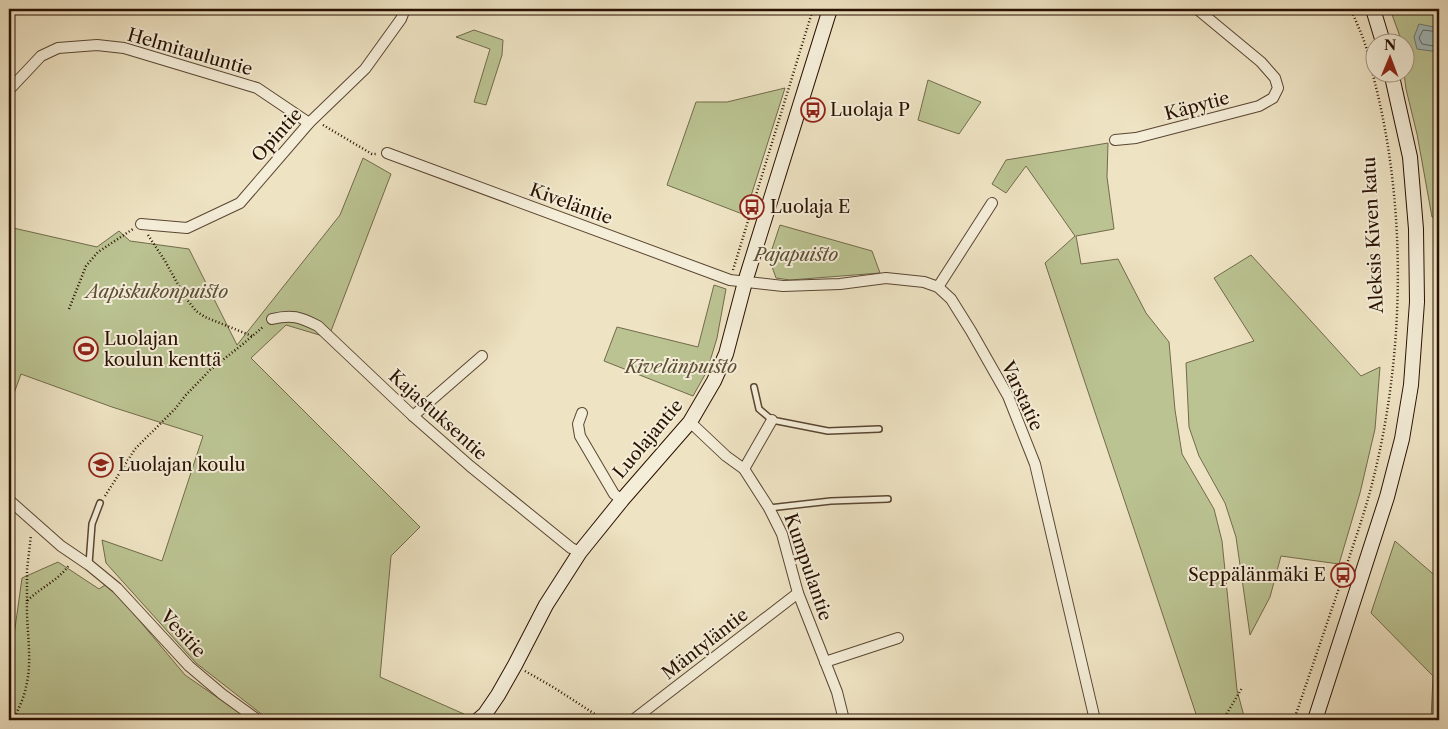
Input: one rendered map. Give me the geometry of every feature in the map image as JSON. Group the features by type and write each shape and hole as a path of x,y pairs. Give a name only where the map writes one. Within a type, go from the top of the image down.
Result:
{"main road":[{"name":"Luolajantie","path":"478,720 485,714 515,665 546,605 580,552 622,500 690,422 714,381 726,354 745,282 830,9"},
{"path":"1372,9 1380,32"},
{"path":"1315,720 1387,497 1402,439 1411,385 1417,302 1416,229 1410,157 1393,82"}],"street":[{"name":"Opintie","path":"140,224 187,228 240,203 311,121 365,69 401,19 405,9"},
{"name":"Käpytie","path":"1115,140 1136,138 1259,106 1274,98 1278,88 1275,78 1261,62 1197,9"},
{"name":"Helmitauluntie","path":"9,90 41,56 58,48 97,45 133,50 257,88 311,121"},
{"name":"Kiveläntie","path":"387,153 730,280 745,282"},
{"path":"745,282 783,286 840,284 886,278 924,282 938,287 992,202"},
{"name":"Varstatie","path":"938,287 950,299 971,331 1008,396 1035,464 1095,720"},
{"name":"Kajastuksentie","path":"272,319 285,316 301,317 318,326 413,416 509,498 571,548 580,552"},
{"path":"413,416 482,356"},
{"path":"582,413 578,424 580,436 614,494 622,500"},
{"path":"744,469 772,420"},
{"name":"Kumpulantie","path":"690,422 726,456 744,469 769,508 782,534 798,594 836,692 844,720"},
{"name":"Vesitie","path":"9,500 61,546 77,556 117,588 190,666 222,694 258,720"},
{"name":"Mäntyläntie","path":"633,720 798,594"},
{"path":"825,662 898,638"}],"lane":[{"path":"754,387 759,409 772,420 828,431 879,428"},
{"path":"769,508 832,501 888,499"},
{"path":"89,565 92,524 100,503"}],"path":[{"path":"730,280 813,9"},
{"name":"Aleksis Kiven katu","path":"1294,720 1372,485 1381,443 1394,346 1398,280 1390,158 1383,116 1366,48 1351,9"},
{"path":"311,121 372,154 387,153"},
{"path":"69,309 86,266 98,252 140,224 165,260 185,297 196,311 205,317 252,336"},
{"path":"100,503 135,449 210,370 272,319"},
{"path":"14,720 26,687 30,650 26,620 27,570 31,532 38,524"},
{"path":"27,601 37,591 62,575 77,556"},
{"path":"515,665 604,720"},
{"path":"1223,720 1242,688"}],"green space":[{"path":"1390,9 1439,9 1439,216 1432,217 1405,82 1416,82 1416,32 1398,32"},
{"path":"474,30 503,40 502,55 486,105 474,102 490,49 456,37"},
{"path":"928,80 981,102 959,134 918,120"},
{"path":"785,88 745,215 667,185 696,102 727,102"},
{"path":"1108,143 1107,177 1114,229 1076,236 1081,264 1118,259 1146,313 1169,342 1175,410 1182,454 1214,509 1222,541 1237,690 1245,720 1198,720 1045,263 1075,236 1026,166 1006,193 992,184 1006,160"},
{"name":"Aapiskukonpuisto","path":"363,158 391,174 331,331 326,337 286,325 251,358 420,527 391,556 380,677 464,714 455,720 269,720 196,663 106,563 102,540 162,561 203,436 112,407 21,374 9,407 9,227 97,247 119,231 130,241 189,249 237,345 340,215"},
{"name":"Pajapuisto","path":"780,225 872,251 880,273 790,280 776,278 769,258"},
{"path":"1251,255 1361,376 1380,367 1375,429 1360,493 1339,564 1281,556 1270,597 1250,635 1236,537 1225,503 1199,456 1189,427 1186,363 1254,341 1214,278"},
{"name":"Kivelänpuisto","path":"714,285 726,289 717,338 707,371 693,396 604,361 617,327 698,347"},
{"path":"1395,541 1439,579 1439,720 1431,720 1433,676 1371,613"},
{"path":"58,562 99,589 108,583 185,675 250,720 9,720 9,671 22,578"}],"water":[{"path":"1419,24 1439,28 1439,52 1417,49 1416,32"}],"place":[{"name":"Luolaja P","path":"813,110"},
{"name":"Luolaja E","path":"752,207"},
{"name":"Luolajan koulun kenttä","path":"86,349"},
{"name":"Luolajan koulu","path":"101,465"},
{"name":"Seppälänmäki E","path":"1343,575"}]}
